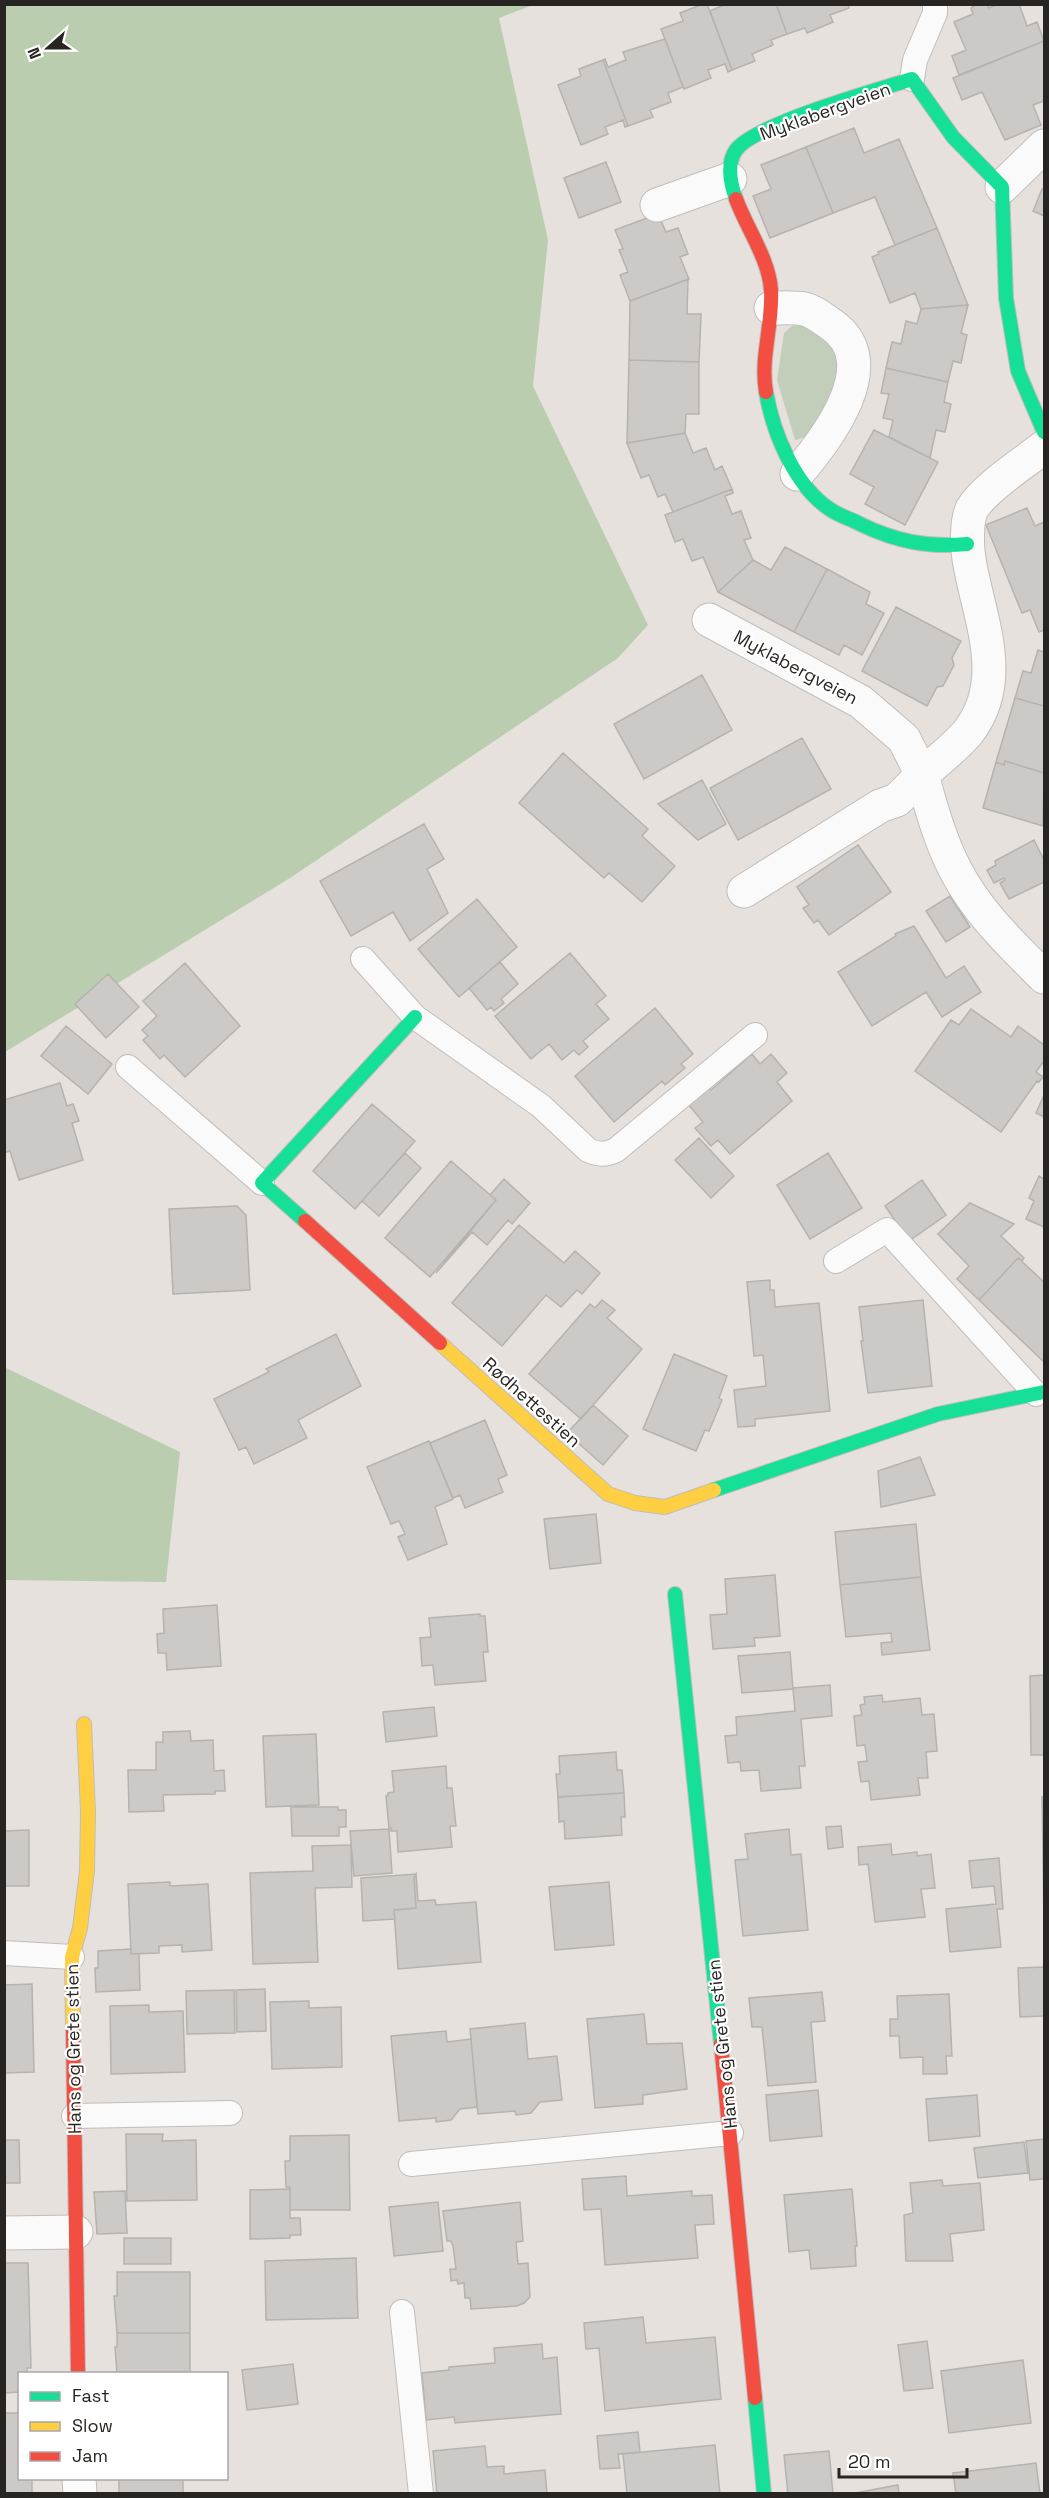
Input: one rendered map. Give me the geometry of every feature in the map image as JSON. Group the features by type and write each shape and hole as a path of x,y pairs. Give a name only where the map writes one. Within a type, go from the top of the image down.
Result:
{"street":[{"name":"Myklabergveien","path":"730,179 730,160 737,149 754,136 798,118 912,80 953,137 1002,187"},
{"path":"1044,146 1002,187 1006,298 1016,361 1018,371 1044,432"},
{"path":"657,205 730,179 741,213 768,274 771,308 766,338 765,386 774,427 797,474 829,509 883,536 914,545 944,547 967,544"},
{"path":"771,308 803,309 817,315 840,331 851,348 853,374 845,404 824,442 797,474"},
{"path":"744,891 880,806 897,800 969,731 981,710 990,681 990,651 973,581 967,544 972,510 989,489 1044,447"},
{"name":"Myklabergveien","path":"708,620 861,702 904,739 922,775 937,824 956,872 982,910 1044,977"},
{"path":"262,1184 415,1017"},
{"name":"Rødhettestien","path":"262,1184 608,1494 635,1503 665,1507 938,1414 1040,1393"},
{"name":"Hans og Grete stien","path":"675,1594 731,2133 764,2493"},
{"name":"Hans og Grete stien","path":"78,2372 72,1957 81,1928 90,1855 84,1724"},
{"path":"4,2233 76,2232"}],"lane":[{"name":"Myklabergveien","path":"912,80 915,60 935,13 935,4"},
{"path":"363,959 415,1017 541,1106 588,1150 598,1154 608,1154 616,1150 755,1035"},
{"path":"128,1067 262,1184"},
{"path":"836,1261 887,1230 1040,1393"},
{"path":"4,1953 72,1957"},
{"path":"74,2116 230,2114"},
{"path":"411,2164 731,2133"},
{"path":"402,2312 422,2493"}],"green space":[{"path":"5,5 533,5 499,18 548,240 533,386 648,625 618,658 290,878 5,1052"},
{"path":"792,326 814,327 839,355 831,407 812,431 795,440 777,380 784,333"},
{"path":"4,1367 180,1452 166,1582 5,1580"}],"building":[{"path":"707,4 732,70 728,72 725,64 708,70 711,78 684,89 661,29 683,21 680,13"},
{"path":"726,4 776,4 787,34 771,40 773,45 752,54 755,61 732,70 710,11"},
{"path":"776,4 848,4 849,8 830,15 833,22 807,33 805,28 787,34"},
{"path":"977,4 987,4 989,8 997,4 1019,4 1027,26 1037,22 1044,41 959,75 952,56 966,50 954,22 973,14 971,8"},
{"path":"665,39 683,87 668,93 671,102 650,110 653,117 628,126 603,60 605,59 608,67 626,60 623,52"},
{"path":"1044,41 1044,101 1033,105 1041,125 1005,140 982,92 962,100 953,78"},
{"path":"603,60 628,126 625,127 623,120 605,127 608,134 581,145 558,85 581,76 579,69"},
{"path":"854,128 864,153 899,139 937,228 895,245 875,197 833,213 806,147"},
{"path":"806,147 833,213 770,238 753,196 771,189 761,165"},
{"path":"606,162 621,202 579,218 564,178"},
{"path":"1042,189 1044,190 1044,216 1033,211"},
{"path":"658,214 666,232 678,228 688,254 680,257 689,279 630,301 620,275 628,272 619,250 623,249 615,230"},
{"path":"937,228 968,305 921,309 915,293 890,303 872,257 879,254 878,252"},
{"path":"688,279 687,314 701,314 699,362 629,360 630,301"},
{"path":"968,305 961,333 967,335 961,363 953,361 948,382 886,368 892,342 901,344 906,321 917,324 921,309"},
{"path":"629,360 699,362 699,414 686,414 685,433 627,443"},
{"path":"886,368 948,382 944,402 951,404 945,432 936,430 930,458 889,437 893,420 883,418 889,394 881,393"},
{"path":"874,430 938,462 905,525 865,504 874,487 850,474"},
{"path":"685,433 693,453 706,448 715,470 722,466 732,489 673,512 665,494 658,497 649,475 641,478 627,443"},
{"path":"732,489 733,493 725,496 732,514 741,511 751,538 744,540 753,560 718,592 703,557 692,561 683,539 675,542 665,515"},
{"path":"1027,508 1035,526 1044,522 1044,630 1039,632 1030,610 1022,613 986,525"},
{"path":"785,547 827,569 794,632 718,592 753,560 771,570"},
{"path":"827,569 870,592 866,604 884,613 862,655 844,645 839,655 794,632"},
{"path":"896,607 961,641 952,658 954,665 943,686 937,687 927,706 862,671"},
{"path":"1038,650 1044,652 1044,706 1015,698 1023,671 1031,673"},
{"path":"702,675 732,730 644,779 614,724"},
{"path":"1015,698 1044,706 1044,773 1005,761 1004,765 996,762"},
{"path":"802,738 831,789 738,840 710,788"},
{"path":"563,753 648,829 642,836 675,866 642,902 609,873 604,878 519,803"},
{"path":"1005,761 1044,773 1043,826 983,808 996,762 1004,765"},
{"path":"702,780 726,824 698,840 658,804"},
{"path":"424,824 444,859 427,869 448,913 410,941 393,912 351,936 320,881"},
{"path":"1034,840 1044,860 1044,882 1009,899 1000,883 1005,880 1004,878 994,883 987,870 996,865 995,861"},
{"path":"858,845 891,892 829,935 818,920 814,923 803,908 809,905 797,887"},
{"path":"950,896 970,927 946,942 926,911"},
{"path":"477,899 517,947 459,997 418,949"},
{"path":"914,926 946,978 964,966 981,992 942,1017 926,992 872,1026 838,972 896,936 895,934"},
{"path":"570,953 606,996 596,1004 609,1019 583,1041 588,1047 579,1055 574,1050 562,1060 549,1044 531,1059 495,1016"},
{"path":"500,962 518,984 501,999 504,1003 494,1011 491,1007 487,1010 469,988"},
{"path":"185,963 240,1026 185,1077 164,1055 160,1059 143,1040 148,1036 142,1030 157,1016 143,1001"},
{"path":"108,974 139,1007 106,1038 75,1004"},
{"path":"655,1008 693,1054 681,1064 685,1068 665,1085 662,1081 614,1122 575,1076"},
{"path":"971,1009 1011,1037 1018,1026 1044,1045 1044,1061 1036,1072 1043,1077 1039,1082 1037,1081 1001,1132 915,1071 951,1020 959,1025"},
{"path":"66,1026 112,1064 88,1094 41,1056"},
{"path":"752,1054 760,1064 771,1054 787,1073 777,1082 792,1101 730,1154 718,1140 711,1146 695,1128 703,1122 688,1104 708,1087 711,1090"},
{"path":"60,1083 67,1106 73,1104 79,1121 72,1123 83,1160 19,1180 10,1151 4,1153 4,1100"},
{"path":"1044,1095 1044,1117 1036,1113"},
{"path":"372,1104 415,1141 355,1209 313,1171"},
{"path":"699,1138 734,1176 711,1198 675,1160"},
{"path":"405,1153 421,1168 379,1216 362,1201"},
{"path":"828,1153 862,1208 810,1239 777,1185"},
{"path":"451,1161 496,1200 430,1277 385,1238"},
{"path":"1039,1176 1044,1179 1044,1227 1026,1219 1034,1201 1029,1198"},
{"path":"504,1179 530,1203 512,1224 508,1220 487,1245 472,1232 436,1273 496,1200 490,1195"},
{"path":"922,1180 946,1215 909,1241 885,1206"},
{"path":"970,1203 1014,1224 1001,1236 1024,1258 1022,1261 1018,1258 979,1300 957,1279 969,1266 938,1234"},
{"path":"237,1206 246,1215 250,1290 173,1294 169,1209"},
{"path":"519,1225 564,1263 575,1251 600,1273 582,1294 577,1290 561,1307 546,1295 502,1346 452,1303"},
{"path":"1018,1258 1044,1282 1044,1362 979,1300"},
{"path":"770,1280 770,1290 774,1290 775,1307 819,1303 830,1411 755,1419 755,1426 738,1427 734,1390 766,1386 763,1355 754,1356 747,1282"},
{"path":"602,1300 615,1310 607,1318 642,1349 581,1419 529,1374 590,1304 595,1308"},
{"path":"923,1300 932,1386 868,1393 859,1307"},
{"path":"336,1334 361,1386 298,1420 307,1438 254,1464 246,1447 239,1450 214,1399 269,1372 266,1369"},
{"path":"674,1354 727,1376 719,1398 722,1400 709,1431 705,1430 696,1451 643,1429"},
{"path":"593,1405 628,1436 603,1465 567,1433"},
{"path":"485,1420 507,1475 498,1479 503,1492 465,1508 460,1495 453,1498 430,1443"},
{"path":"429,1441 453,1499 435,1507 447,1544 408,1560 398,1537 405,1534 399,1521 391,1524 367,1467"},
{"path":"920,1457 935,1495 881,1507 878,1471"},
{"path":"596,1514 601,1563 550,1569 544,1519"},
{"path":"916,1524 921,1577 840,1585 835,1532"},
{"path":"775,1575 780,1636 754,1638 755,1646 713,1649 710,1615 727,1614 725,1579"},
{"path":"921,1577 930,1650 882,1655 881,1643 892,1642 891,1633 846,1637 840,1585"},
{"path":"217,1605 221,1666 167,1670 166,1653 158,1653 157,1634 164,1633 163,1609"},
{"path":"480,1614 480,1616 485,1616 488,1652 483,1652 486,1681 435,1685 433,1665 422,1666 420,1638 431,1637 429,1618"},
{"path":"790,1652 793,1689 742,1693 738,1656"},
{"path":"1044,1675 1044,1755 1031,1755 1030,1676"},
{"path":"830,1685 832,1716 801,1719 805,1766 799,1766 801,1788 761,1791 759,1770 741,1771 740,1762 728,1763 725,1736 737,1735 736,1717 795,1711 793,1688"},
{"path":"882,1695 883,1702 920,1698 922,1715 934,1714 937,1751 926,1752 928,1778 918,1778 920,1795 871,1800 869,1781 861,1782 858,1762 867,1761 865,1745 857,1746 854,1716 862,1715 860,1705 865,1704 864,1697"},
{"path":"434,1707 437,1736 386,1742 383,1712"},
{"path":"190,1731 191,1741 213,1740 214,1771 224,1770 225,1791 215,1791 215,1794 163,1795 164,1811 129,1812 128,1770 156,1770 156,1742 163,1742 163,1732"},
{"path":"316,1734 319,1805 266,1807 263,1736"},
{"path":"616,1752 617,1770 622,1770 624,1793 558,1797 556,1774 560,1774 559,1756"},
{"path":"446,1766 447,1788 452,1788 456,1826 450,1826 452,1847 398,1852 397,1831 391,1831 389,1828 386,1796 394,1792 392,1771"},
{"path":"624,1793 625,1817 621,1817 622,1835 565,1839 564,1821 559,1822 558,1797"},
{"path":"1042,1797 1044,1797 1044,1921"},
{"path":"291,1807 338,1807 338,1810 346,1810 346,1827 339,1827 339,1836 292,1836"},
{"path":"841,1826 843,1847 828,1849 826,1827"},
{"path":"389,1829 392,1873 354,1876 350,1831"},
{"path":"789,1829 791,1855 801,1854 808,1930 743,1936 735,1860 748,1859 745,1834"},
{"path":"29,1830 29,1886 4,1886 4,1831"},
{"path":"891,1844 892,1855 917,1852 917,1856 931,1854 935,1888 921,1889 925,1917 875,1922 868,1864 859,1865 858,1847"},
{"path":"351,1845 352,1887 315,1888 318,1962 253,1964 250,1873 313,1871 312,1846"},
{"path":"999,1858 1003,1909 997,1909 1001,1947 950,1952 946,1909 996,1904 994,1886 972,1888 969,1861"},
{"path":"416,1874 418,1901 435,1900 436,1905 476,1902 481,1962 398,1969 394,1910 416,1908 414,1878"},
{"path":"416,1874 414,1878 416,1908 394,1910 395,1919 363,1921 361,1878"},
{"path":"170,1882 170,1886 208,1884 212,1950 182,1952 182,1945 159,1946 159,1953 131,1954 128,1884"},
{"path":"609,1882 614,1945 555,1950 549,1887"},
{"path":"131,1949 131,1954 139,1954 140,1990 96,1992 95,1968 98,1968 98,1951"},
{"path":"1044,1967 1044,2016 1020,2017 1018,1968"},
{"path":"32,1984 34,2072 4,2073 4,1985"},
{"path":"265,1989 266,2031 237,2032 236,1990"},
{"path":"234,1990 235,2033 187,2034 186,1991"},
{"path":"822,1992 825,2021 811,2022 816,2082 768,2086 762,2027 752,2027 749,1998"},
{"path":"949,1994 952,2056 946,2056 947,2074 923,2074 923,2057 900,2058 899,2036 890,2036 890,2019 898,2019 897,1996"},
{"path":"309,2001 309,2008 341,2007 342,2067 272,2069 270,2002"},
{"path":"149,2005 149,2012 183,2011 185,2072 111,2074 110,2006"},
{"path":"644,2014 647,2044 682,2043 687,2089 643,2095 643,2104 595,2108 587,2019"},
{"path":"525,2023 528,2059 557,2056 562,2100 540,2102 531,2113 516,2115 515,2111 478,2114 470,2029"},
{"path":"446,2031 447,2042 471,2039 477,2107 460,2109 451,2120 436,2122 436,2118 399,2121 391,2036"},
{"path":"818,2090 822,2136 770,2141 766,2095"},
{"path":"977,2095 980,2136 929,2141 926,2099"},
{"path":"126,2134 163,2134 162,2141 196,2140 197,2200 127,2201"},
{"path":"349,2135 350,2210 290,2210 290,2187 286,2187 285,2161 290,2161 290,2136"},
{"path":"1044,2139 1044,2179 1030,2180 1026,2141"},
{"path":"4,2140 19,2140 20,2183 4,2183"},
{"path":"1024,2142 1028,2173 978,2178 974,2148"},
{"path":"626,2176 627,2196 692,2191 692,2196 712,2195 714,2224 695,2225 698,2258 605,2265 601,2209 584,2210 582,2179"},
{"path":"942,2180 943,2186 980,2183 984,2230 950,2234 953,2261 906,2261 904,2215 913,2213 910,2183"},
{"path":"290,2189 290,2218 300,2218 301,2235 290,2235 290,2238 250,2239 250,2190"},
{"path":"852,2189 857,2246 855,2246 856,2266 811,2269 809,2250 789,2252 784,2195"},
{"path":"125,2191 127,2233 97,2234 94,2192"},
{"path":"438,2202 443,2251 394,2256 389,2207"},
{"path":"520,2202 523,2241 516,2242 518,2264 528,2263 530,2297 517,2306 471,2309 470,2298 465,2298 464,2283 458,2284 457,2280 451,2281 450,2269 456,2269 453,2246 451,2241 447,2241 443,2211"},
{"path":"124,2238 171,2238 171,2264 124,2264"},
{"path":"356,2258 358,2318 266,2320 265,2261"},
{"path":"4,2263 28,2263 31,2368 27,2368 27,2372 18,2372 18,2392 4,2393"},
{"path":"117,2272 190,2272 190,2333 117,2333 114,2296 117,2296"},
{"path":"643,2317 646,2343 715,2337 721,2399 605,2411 599,2348 586,2349 584,2323"},
{"path":"117,2333 190,2333 190,2372 117,2372 115,2347 117,2347"},
{"path":"927,2341 933,2388 904,2391 898,2345"},
{"path":"542,2344 543,2359 557,2357 561,2414 455,2423 454,2417 426,2420 422,2373 449,2370 449,2367 495,2363 494,2348"},
{"path":"1023,2360 1031,2423 949,2433 941,2371"},
{"path":"293,2364 298,2404 247,2410 242,2370"},
{"path":"4,2413 18,2413 18,2480 32,2480 32,2494 4,2494"},
{"path":"638,2432 640,2452 618,2454 620,2468 600,2469 597,2436"},
{"path":"715,2445 720,2494 627,2494 623,2454"},
{"path":"485,2446 487,2467 504,2466 504,2474 545,2470 547,2494 437,2494 433,2451"},
{"path":"829,2451 833,2494 788,2494 784,2455"},
{"path":"1036,2463 1040,2494 956,2494 953,2473"},
{"path":"119,2480 183,2480 183,2494 119,2494"},
{"path":"898,2485 899,2494 850,2494"}],"traffic: fast":[{"path":"736,199 731,181 731,162 736,150 748,140 791,119 912,79 953,137 1002,187 1006,298 1018,371 1044,432"},
{"path":"766,392 780,441 796,473 818,500 831,510 873,530 899,539 925,544 967,544"},
{"path":"305,1221 262,1183 415,1017"},
{"path":"714,1490 938,1414 1044,1392"},
{"path":"675,1594 721,2044"},
{"path":"755,2398 764,2494"}],"traffic: slow":[{"path":"440,1343 608,1494 635,1503 665,1507 714,1490"},
{"path":"73,2030 72,1957 80,1928 87,1871 88,1812 84,1724"}],"traffic: jam":[{"path":"736,199 762,255 771,290 765,367 766,392"},
{"path":"305,1221 440,1343"},
{"path":"73,2030 78,2372"},
{"path":"721,2044 755,2398"}]}
